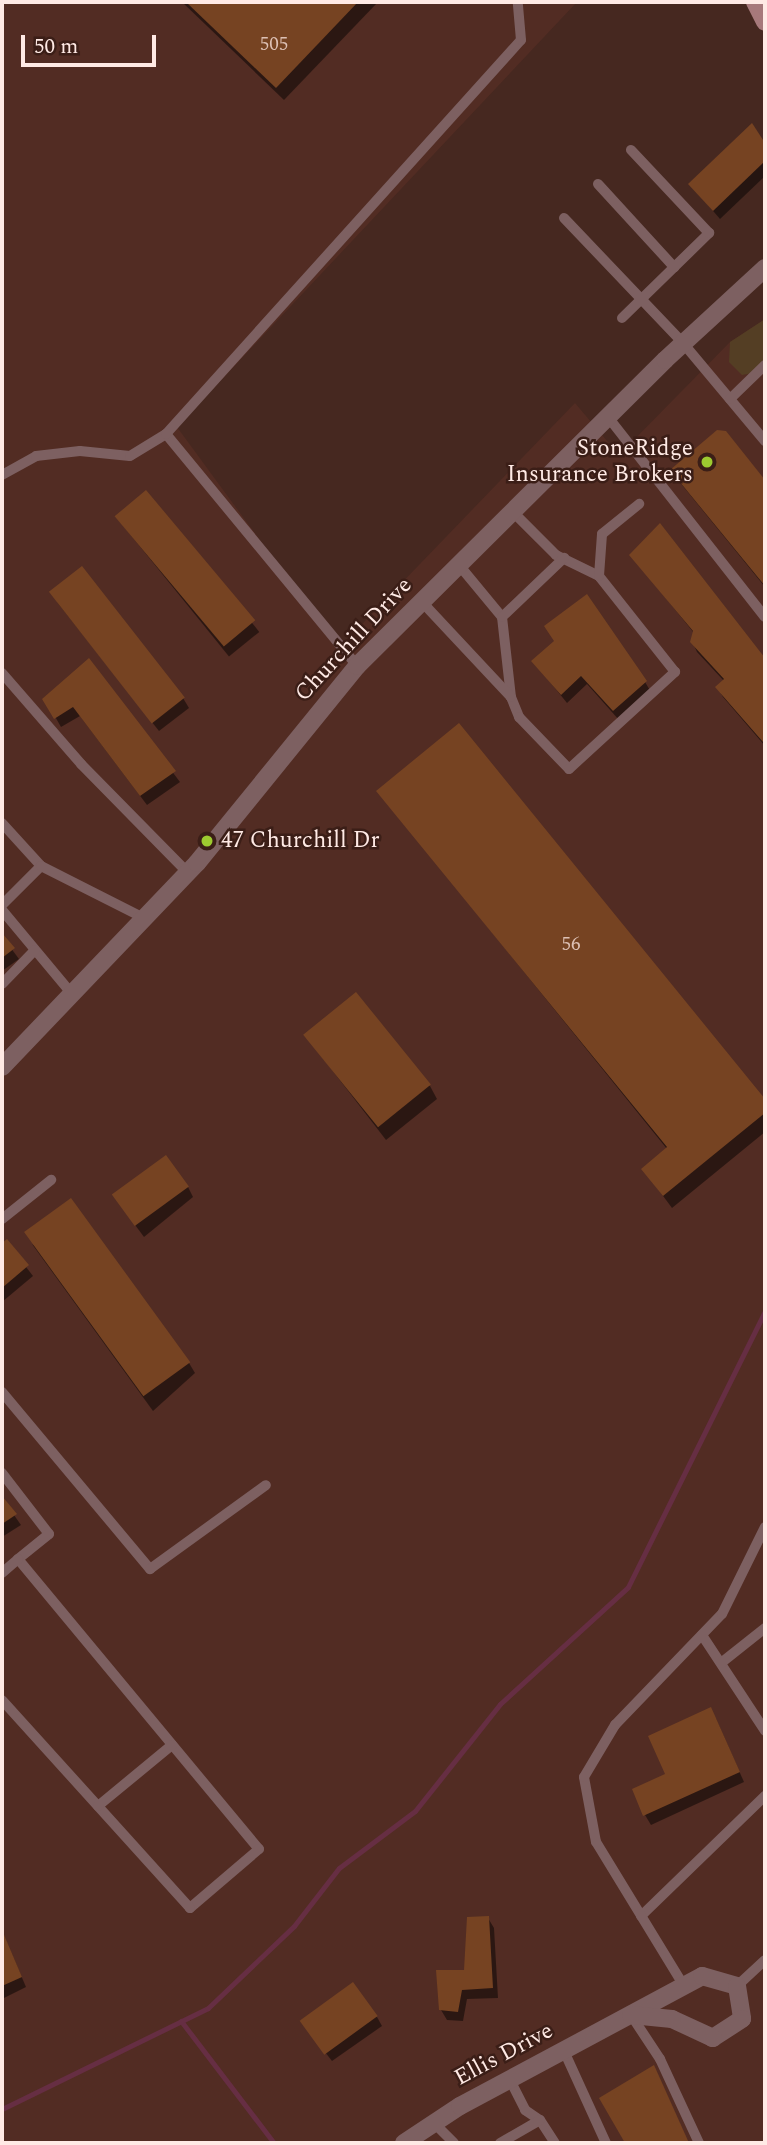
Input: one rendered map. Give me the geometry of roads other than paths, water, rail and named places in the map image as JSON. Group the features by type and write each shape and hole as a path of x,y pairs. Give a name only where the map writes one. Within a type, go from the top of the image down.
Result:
{"street":[{"path":"755,2 765,22"},
{"name":"Churchill Drive","path":"2,1067 187,873 357,666 683,343 765,268"},
{"name":"Ellis Drive","path":"404,2143 510,2080 702,1976 737,1986"},
{"path":"631,2015 672,2019 713,2038 742,2019 737,1986"}],"lane":[{"path":"2,475 36,456 80,451 130,456 166,434 521,40 519,2"},
{"path":"622,318 709,233 631,150"},
{"path":"598,184 674,267"},
{"path":"564,218 683,343 765,441"},
{"path":"730,400 765,365"},
{"path":"608,417 765,617"},
{"path":"166,434 357,666"},
{"path":"599,576 602,534 639,504"},
{"path":"459,565 502,617 511,697 519,717 569,769 675,672 599,576 564,558 513,512"},
{"path":"502,617 564,558"},
{"path":"422,602 511,697"},
{"path":"2,673 81,764 187,873"},
{"path":"2,823 41,866 144,919"},
{"path":"41,866 2,908 72,994"},
{"path":"2,984 35,950"},
{"path":"2,1219 51,1180"},
{"path":"2,1392 150,1569 266,1485"},
{"path":"2,1473 49,1534 2,1573"},
{"path":"684,1986 596,1842 584,1777 615,1725 722,1614 765,1527"},
{"path":"2,1700 190,1908 259,1849 19,1559"},
{"path":"721,1663 765,1628"},
{"path":"702,1635 765,1731"},
{"path":"98,1806 173,1745"},
{"path":"641,1916 765,1796"},
{"path":"737,1986 765,1960"},
{"path":"631,2015 660,2059 699,2143"},
{"path":"564,2051 606,2143"},
{"path":"510,2080 525,2110 540,2120 555,2143"},
{"path":"500,2143 540,2120"},
{"path":"434,2123 454,2143"}],"waterway":[{"path":"2,2109 208,2008 294,1926 339,1868 415,1811 500,1704 628,1587 765,1311"},
{"path":"181,2021 274,2143"}],"place":[{"name":"StoneRidge Insurance Brokers","path":"707,462"},
{"name":"47 Churchill Dr","path":"207,841"}]}
